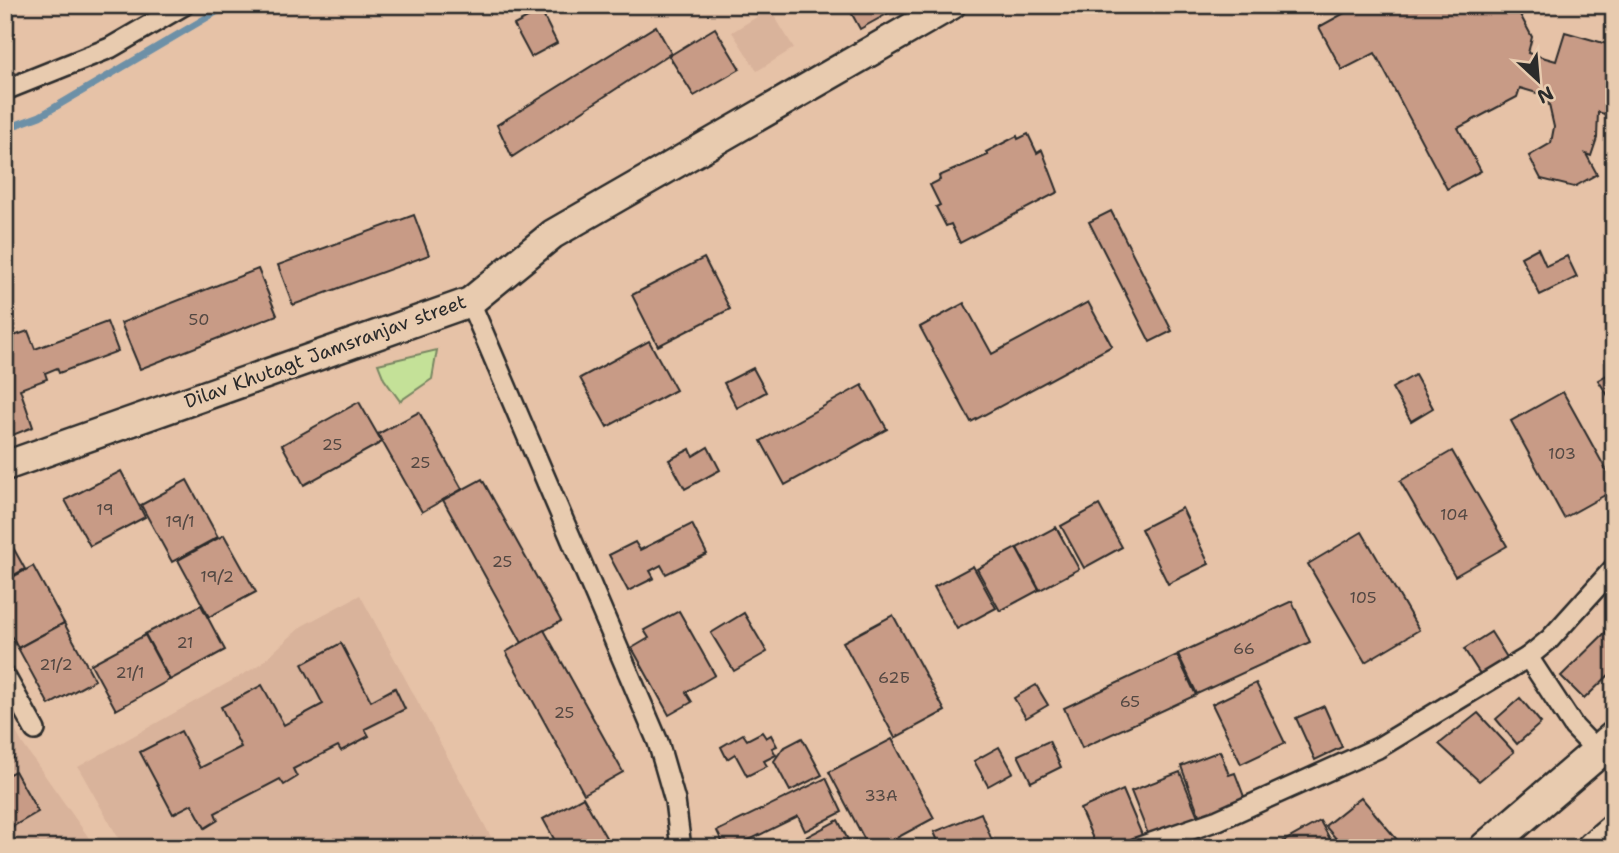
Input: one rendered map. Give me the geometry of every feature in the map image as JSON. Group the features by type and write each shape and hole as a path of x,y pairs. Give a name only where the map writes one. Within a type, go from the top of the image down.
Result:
{"main road":[{"name":"Dilav Khutagt Jamsranjav street","path":"5,466 470,302 553,234 951,5"},
{"path":"1486,848 1606,745"},
{"path":"1593,848 1614,830"}],"street":[{"path":"5,90 110,48 184,5"},
{"path":"470,302 658,742 675,801 681,848"},
{"path":"1137,848 1217,820 1378,748 1528,657 1550,639 1614,568"},
{"path":"1528,657 1574,727 1606,745"},
{"path":"5,676 35,730"}],"shaded area":[{"path":"770,9 794,48 757,71 732,32"},
{"path":"360,595 497,848 124,848 78,767 258,666 302,626"},
{"path":"5,711 22,743 96,848 5,848"}],"green space":[{"path":"437,350 432,379 400,401 384,379 378,364"}],"building":[{"path":"847,5 903,5 860,29"},
{"path":"1348,5 1515,5 1532,37 1528,53 1556,61 1565,32 1614,46 1611,74 1614,74 1614,117 1598,112 1597,138 1591,156 1586,154 1597,174 1574,187 1541,179 1529,156 1551,143 1554,127 1547,96 1520,88 1517,97 1458,128 1481,171 1447,189 1375,53 1342,70 1319,27 1350,10"},
{"path":"541,11 557,43 531,57 514,25"},
{"path":"656,26 671,53 512,157 497,125"},
{"path":"715,28 740,69 694,96 669,56"},
{"path":"1028,134 1037,153 1042,150 1058,192 960,243 951,224 946,226 936,207 940,205 930,185 940,180 939,176 988,155 986,152 1017,136 1018,139"},
{"path":"1111,211 1172,331 1150,342 1089,222"},
{"path":"414,215 429,255 293,305 278,265"},
{"path":"1538,248 1546,266 1567,256 1577,277 1540,295 1521,257"},
{"path":"704,258 730,309 658,346 632,295"},
{"path":"258,269 277,315 140,369 121,323"},
{"path":"1088,302 1112,346 971,422 920,327 964,303 992,354"},
{"path":"107,322 118,351 59,373 57,368 45,373 47,379 20,389 33,427 5,438 5,339 28,331 35,349"},
{"path":"649,341 676,390 607,427 580,378"},
{"path":"753,368 766,392 737,408 724,383"},
{"path":"1614,371 1614,405 1598,380"},
{"path":"1415,375 1433,408 1411,421 1392,388"},
{"path":"862,385 887,429 785,485 761,441"},
{"path":"1563,392 1614,484 1614,490 1564,518 1511,421"},
{"path":"359,402 382,442 304,485 282,445"},
{"path":"419,412 462,489 422,512 378,434"},
{"path":"708,447 720,470 685,489 669,460 690,449 693,456"},
{"path":"1452,451 1507,546 1455,576 1400,481"},
{"path":"121,471 145,517 90,546 65,500"},
{"path":"482,479 561,621 522,643 443,500"},
{"path":"187,480 218,537 172,562 141,505"},
{"path":"1099,505 1122,547 1084,568 1061,526"},
{"path":"1182,508 1209,564 1168,584 1141,529"},
{"path":"692,524 707,554 666,574 661,565 650,571 654,578 628,591 609,555 635,542 640,550"},
{"path":"1056,527 1079,569 1040,590 1017,548"},
{"path":"1362,532 1419,630 1365,662 1308,564"},
{"path":"5,533 25,569 5,580"},
{"path":"224,535 256,592 209,617 178,560"},
{"path":"1016,548 1039,590 1000,611 977,569"},
{"path":"33,566 64,623 18,648 5,625 5,581"},
{"path":"973,566 996,608 957,629 934,587"},
{"path":"1292,601 1310,642 1197,694 1178,654"},
{"path":"201,605 225,650 170,680 145,634"},
{"path":"679,611 715,675 686,692 692,702 669,715 632,648 649,638 644,630"},
{"path":"744,613 767,652 734,671 711,633"},
{"path":"893,615 945,711 895,738 843,642"},
{"path":"64,623 95,680 49,705 18,648"},
{"path":"1614,624 1614,670 1584,699 1561,676"},
{"path":"544,630 623,772 584,794 506,652"},
{"path":"1491,632 1508,659 1482,677 1464,649"},
{"path":"145,635 169,680 116,710 91,664"},
{"path":"341,643 371,701 395,688 405,709 365,729 369,736 341,751 338,746 293,769 297,777 284,785 280,779 215,813 218,820 205,828 192,804 173,814 140,752 181,731 200,768 241,747 221,707 262,685 284,725 323,704 302,664"},
{"path":"1177,655 1196,695 1082,748 1064,708"},
{"path":"1256,683 1285,743 1241,764 1212,704"},
{"path":"1036,685 1048,705 1026,718 1014,698"},
{"path":"1520,698 1541,723 1517,744 1496,719"},
{"path":"1324,706 1342,747 1315,760 1296,718"},
{"path":"1478,713 1514,752 1479,781 1439,744"},
{"path":"762,732 766,738 771,735 777,746 772,748 776,755 764,761 767,766 747,776 735,754 727,759 721,747 743,734 747,740"},
{"path":"802,738 822,775 790,791 774,761 783,748"},
{"path":"892,739 934,818 878,848 869,848 829,772"},
{"path":"1049,741 1061,767 1031,782 1018,755"},
{"path":"5,745 13,758 5,762"},
{"path":"999,747 1013,772 988,786 974,761"},
{"path":"1220,751 1229,775 1235,773 1246,802 1201,820 1181,766"},
{"path":"15,771 38,812 5,831 5,776"},
{"path":"1180,772 1199,819 1150,839 1131,791"},
{"path":"826,778 842,812 805,831 798,816 733,848 725,848 717,831"},
{"path":"1123,790 1142,835 1112,848 1097,848 1080,809"},
{"path":"583,797 612,848 559,848 543,819"},
{"path":"1361,797 1404,848 1344,848 1325,826"},
{"path":"981,813 995,848 941,848 934,832"},
{"path":"838,820 852,848 789,848 789,846"},
{"path":"1320,821 1335,848 1281,848 1279,844"}],"waterway":[{"path":"5,129 40,116 228,5"}]}
